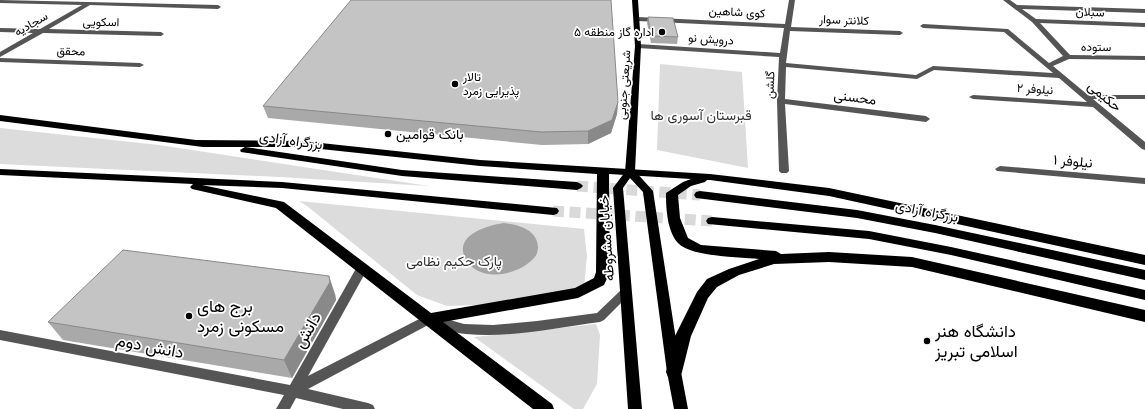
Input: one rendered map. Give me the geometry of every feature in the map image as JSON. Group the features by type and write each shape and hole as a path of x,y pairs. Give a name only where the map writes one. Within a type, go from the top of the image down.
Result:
{"highway":[{"name":"بزرگراه آزادی","path":"0,118 196,143 402,173 578,186"},
{"path":"196,143 302,144 603,175 630,172 710,177 829,192 1145,260"},
{"path":"0,172 282,185 553,211"},
{"path":"429,319 578,293 599,281 603,272 603,175"},
{"path":"710,177 688,184 672,193 672,202 679,235 683,241 699,249 798,258"},
{"path":"162,179 280,205 546,409"},
{"name":"بزرگراه آزادی","path":"700,195 857,214 935,229 1145,275"},
{"path":"712,222 869,235 951,250 1145,295"},
{"path":"674,372 683,336 702,296 712,283 734,272 774,259 829,256 912,262 1145,316"}],"main road":[{"name":"شریعتی جنوبی","path":"630,172 638,46 635,0"},
{"name":"خیابان مشروطه","path":"630,172 618,188 620,234 635,409"},
{"path":"630,172 648,191 674,372 681,409"}],"street":[{"name":"گلشن","path":"784,171 781,101 783,55 792,0"},
{"path":"1006,0 1034,21 1068,58"},
{"path":"0,1 92,2 218,7"},
{"name":"سجادیه","path":"0,55 92,2"},
{"path":"1016,7 1145,11"},
{"name":"کوی شاهین","path":"637,19 788,27"},
{"name":"سبلان","path":"1034,21 1145,25"},
{"name":"حکیمی","path":"923,26 1006,30 1144,146"},
{"name":"کلانتر سوار","path":"788,27 900,33"},
{"name":"اسکویی","path":"0,30 161,34"},
{"name":"درویش نو","path":"638,46 783,55"},
{"name":"ستوده","path":"1048,66 1068,58 1145,58"},
{"name":"محقق","path":"0,60 140,65"},
{"path":"783,65 917,77 933,68 1060,76"},
{"name":"نیلوفر ۲","path":"974,97 1094,105"},
{"path":"1085,97 1145,97"},
{"name":"محسنی","path":"781,101 926,119"},
{"name":"نیلوفر ۱","path":"1000,169 1145,181"},
{"name":"دانش","path":"283,409 362,268"},
{"path":"292,392 429,319 464,329 493,330 537,326 600,316 625,293"},
{"name":"دانش دوم","path":"1,336 292,392 368,409"}],"green space":[{"name":"قبرستان آسوری ها","path":"660,64 742,72 748,168 657,150"},
{"path":"0,128 159,145 429,186 279,177 0,164"},
{"name":"پارک حکیم نظامی","path":"299,201 584,229 587,256 584,287 501,304 447,306 417,295"},
{"path":"596,324 600,335 597,384 583,409 574,409 474,337"}],"shaded area":[{"path":"504,223 526,229 534,236 538,247 536,256 525,266 507,273 487,274 478,271 471,266 465,258 463,250 464,243 468,237 482,229"}],"building":[{"name":"تالار پذیرایی زمرد","path":"351,0 611,0 618,102 612,120 588,131 541,132 263,106"},
{"name":"اداره گاز منطقه ۵","path":"648,17 673,18 678,37 651,36"},
{"name":"برج های مسکونی زمرد","path":"123,250 329,276 330,282 284,360 48,322"}],"tunnel":[{"path":"577,186 700,195"},
{"path":"553,211 712,221"}],"place":[{"name":"اداره گاز منطقه ۵","path":"662,32"},
{"name":"تالار پذیرایی زمرد","path":"455,84"},
{"name":"بانک قوامین","path":"388,134"},
{"name":"برج های مسکونی زمرد","path":"189,316"},
{"name":"دانشگاه هنر اسلامی تبریز","path":"927,341"}]}
